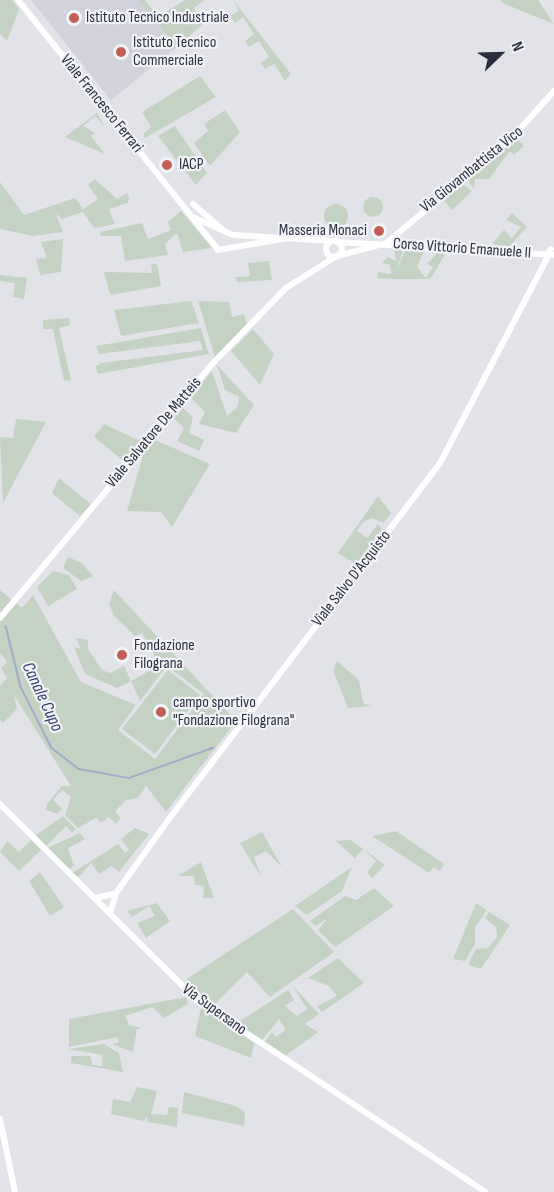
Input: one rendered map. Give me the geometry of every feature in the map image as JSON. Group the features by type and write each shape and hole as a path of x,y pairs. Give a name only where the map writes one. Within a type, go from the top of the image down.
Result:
{"street":[{"name":"Viale Francesco Ferrari","path":"18,0 218,250"},
{"name":"Via Giovambattista Vico","path":"384,244 512,138 554,91"},
{"path":"194,204 224,233 211,242"},
{"name":"Viale Francesco Ferrari","path":"184,208 224,233"},
{"name":"Corso Vittorio Emanuele II","path":"224,233 315,239 359,247"},
{"path":"245,236 246,246"},
{"name":"Corso Vittorio Emanuele II","path":"218,250 288,238"},
{"path":"315,239 326,250 336,256 342,250 335,242 326,250 323,264"},
{"name":"Corso Vittorio Emanuele II","path":"336,256 359,247 384,244 544,257"},
{"name":"Viale Salvo D'Acquisto","path":"110,914 116,893 440,463 544,257 553,249"},
{"name":"Viale Salvatore De Matteis","path":"0,618 215,361 286,288 336,256"},
{"name":"Via Supersano","path":"0,804 198,1001 485,1192"},
{"path":"94,898 116,893"},
{"path":"0,1119 15,1192"}],"shaded area":[{"name":"Istituto Tecnico Commerciale","path":"31,0 138,0 177,47 111,100"}],"green space":[{"path":"0,0 12,0 19,9 7,41 0,34"},
{"path":"138,0 145,0 158,17 185,0 205,0 194,8 203,24 177,47"},
{"path":"233,0 291,74 285,81 274,64 265,69 261,63 269,57 259,41 249,47 245,41 254,34 243,17 235,23 231,16 239,10"},
{"path":"502,0 538,0 554,24 500,2"},
{"path":"200,76 216,97 145,138 143,134 151,127 142,112"},
{"path":"225,110 240,132 210,166 194,143 208,131 204,124"},
{"path":"97,113 105,127 95,116 83,126 95,133 91,136 105,154 65,137"},
{"path":"175,126 207,173 196,185 158,136"},
{"path":"516,137 524,146 514,155 510,151 489,179 475,179 474,189 466,178"},
{"path":"95,179 117,199 127,193 129,197 128,203 109,209 115,224 94,228 83,212 62,219 56,214 63,232 33,236 0,229 0,182 24,215 75,198 83,209 98,199 88,185"},
{"path":"461,183 472,191 452,210 442,198"},
{"path":"369,197 377,197 383,203 383,211 377,217 369,217 363,211 363,203"},
{"path":"336,204 345,207 348,216 345,225 336,228 327,225 324,216 327,207"},
{"path":"181,211 212,248 183,252 177,233 165,244 168,255 125,261 121,236 101,236 100,232 142,223 148,239 171,230 168,222"},
{"path":"512,213 527,227 508,248 496,248 493,243 504,230 512,238 521,227 506,220"},
{"path":"63,239 61,272 40,275 36,259 47,258 41,242"},
{"path":"394,249 403,249 396,273 405,250 424,251 417,267 426,278 433,267 427,264 437,253 447,251 431,278 394,279 377,278 378,272 391,274 390,265 382,263 388,257 396,261"},
{"path":"269,261 272,280 237,282 236,277 250,276 248,263"},
{"path":"151,264 157,264 161,286 110,295 104,272 152,273"},
{"path":"0,275 27,278 24,299 13,297 15,283 0,281"},
{"path":"191,301 199,323 121,336 114,310"},
{"path":"198,301 229,302 232,317 244,314 247,324 215,357"},
{"path":"69,318 70,325 59,328 71,380 64,381 53,329 43,329 43,320"},
{"path":"201,328 209,354 98,374 95,367 101,363 203,350 200,341 99,354 96,346"},
{"path":"253,329 274,354 260,385 231,351"},
{"path":"217,365 254,405 236,433 199,424 205,412 190,397 212,371 227,416 237,408 239,397 225,390"},
{"path":"182,407 193,417 189,433 204,440 199,451 177,441 184,428 173,417"},
{"path":"16,419 46,422 3,503 0,437 13,438"},
{"path":"104,424 142,442 126,463 94,437"},
{"path":"153,439 210,464 172,527 161,512 127,511 144,452"},
{"path":"59,478 91,504 80,516 52,493"},
{"path":"378,496 391,513 384,523 372,518 363,522 357,531 367,538 378,524 382,529 356,564 338,553"},
{"path":"68,557 82,563 93,576 81,581 63,568"},
{"path":"53,571 69,575 77,589 48,606 37,587"},
{"path":"0,590 22,608 33,595 81,682 136,705 118,730 155,759 204,694 167,666 140,701 131,681 160,665 142,633 135,636 114,616 109,604 114,590 236,721 166,812 146,786 138,798 126,800 115,811 121,818 116,824 109,817 101,823 96,818 78,828 65,815 71,797 62,790 53,800 62,809 57,814 46,810 47,804 62,786 71,786 14,695 17,709 3,723 0,720 0,686 7,678 1,668 7,662 0,653"},
{"path":"76,638 88,640 88,649 102,670 110,673 124,666 131,681 117,688 85,674 74,647 81,649"},
{"path":"337,661 359,680 363,703 372,706 348,708 333,670"},
{"name":"campo sportivo \"Fondazione Filograna\"","path":"168,670 200,695 155,754 122,729"},
{"path":"63,816 76,829 72,833 66,826 46,846 36,835"},
{"path":"135,828 149,834 119,872 112,866 99,874 91,863 79,877 72,873 118,844 125,853 129,850 121,839"},
{"path":"396,831 444,864 440,871 434,867 429,873 372,836"},
{"path":"262,832 282,867 266,851 254,857 261,877 240,843"},
{"path":"80,833 85,839 68,848 74,866 68,870 47,848"},
{"path":"31,840 41,850 19,871 0,852 7,841 19,852"},
{"path":"351,840 385,865 372,878 367,872 376,861 363,849 355,858 336,841"},
{"path":"201,862 214,898 203,898 204,886 195,885 194,876 178,876"},
{"path":"352,867 342,891 307,915 295,906"},
{"path":"40,872 64,907 50,916 29,881"},
{"path":"374,888 394,906 335,947 318,930 327,919 315,926 310,921 345,896 356,900"},
{"path":"157,903 170,921 146,938 137,923 155,916 149,906 132,917 127,911"},
{"path":"476,903 487,910 475,928 475,944 465,961 453,959"},
{"path":"293,909 334,952 270,997 247,972 212,1007 185,986 188,978"},
{"path":"489,912 510,925 481,969 469,965 476,949 488,948 497,937 496,927 485,918"},
{"path":"338,958 364,983 322,1012 317,1006 337,996 329,986 308,978"},
{"path":"293,986 319,1014 305,1024 318,1032 285,1056 265,1042 272,1032 276,1037 286,1030 279,1019 262,1040 237,1023 288,990 294,1000 285,1006 297,1016 307,1009"},
{"path":"186,997 188,1004 164,1018 152,1007 125,1016 129,1025 142,1028 137,1029 133,1052 112,1044 119,1042 118,1037 69,1047 69,1019"},
{"path":"201,1007 254,1043 251,1058 195,1036"},
{"path":"104,1044 119,1053 123,1072 71,1063 71,1056 90,1056 93,1065 102,1066 103,1055 68,1049"},
{"path":"137,1087 157,1091 151,1114 167,1115 169,1107 178,1108 177,1127 147,1122 147,1116 144,1121 111,1114 113,1099 130,1102"},
{"path":"184,1092 236,1106 245,1112 244,1126 182,1113"}],"waterway":[{"name":"Canale Cupo","path":"6,626 21,687 52,748 79,769 129,778 213,748"}],"place":[{"name":"Istituto Tecnico Industriale","path":"74,18"},
{"name":"Istituto Tecnico Commerciale","path":"121,52"},
{"name":"IACP","path":"167,165"},
{"name":"Masseria Monaci","path":"379,231"},
{"name":"Fondazione Filograna","path":"122,655"},
{"name":"campo sportivo \"Fondazione Filograna\"","path":"161,712"}]}
